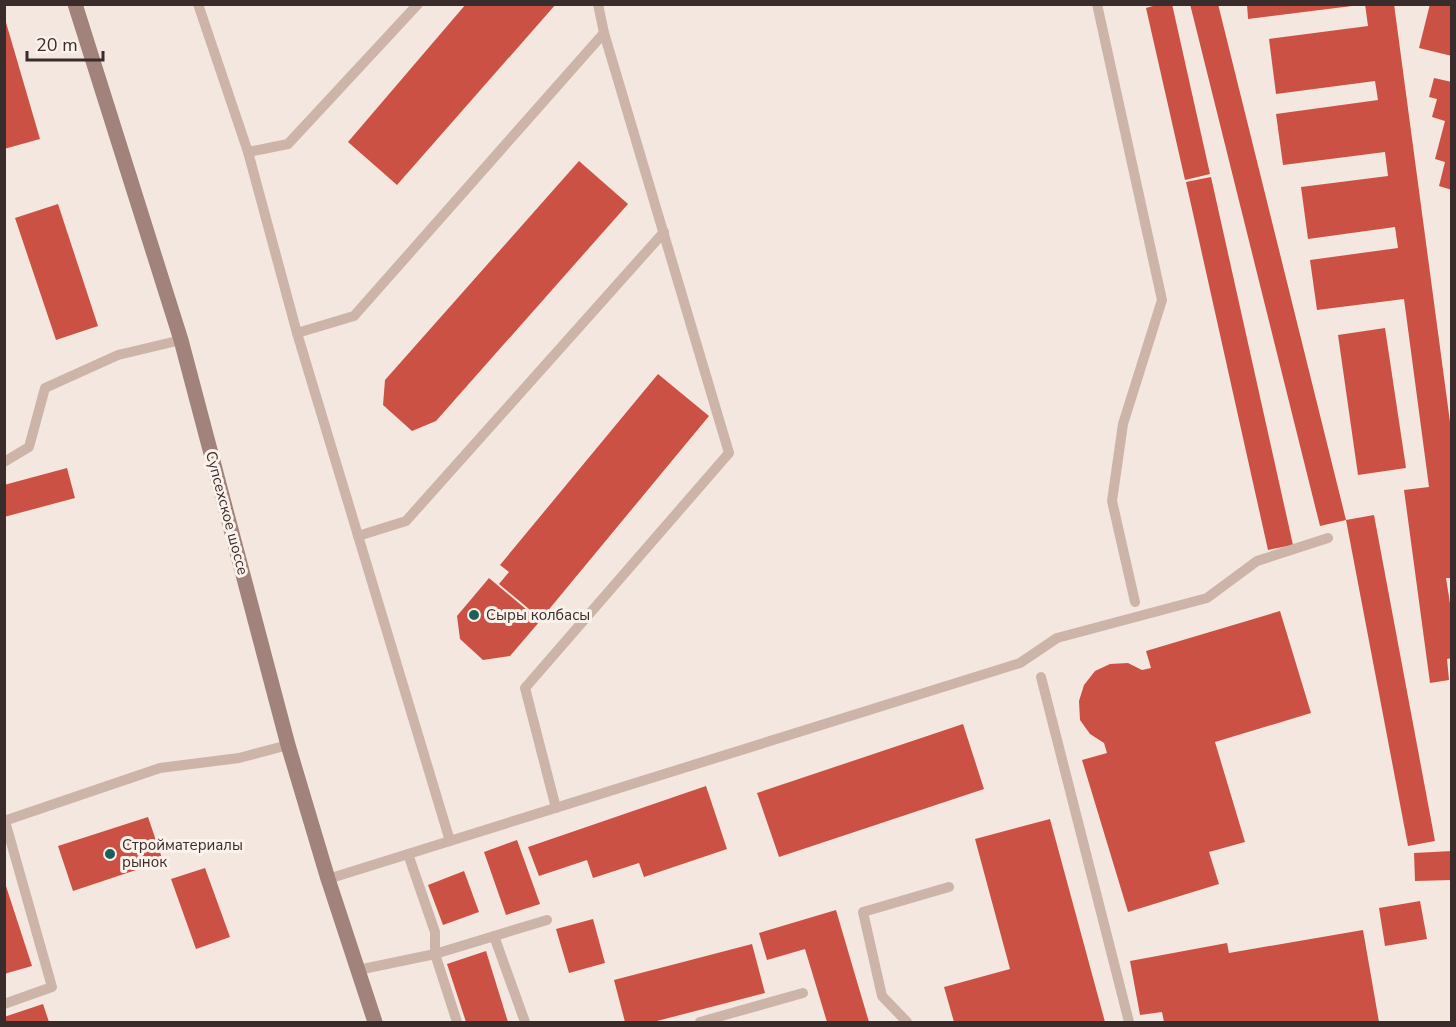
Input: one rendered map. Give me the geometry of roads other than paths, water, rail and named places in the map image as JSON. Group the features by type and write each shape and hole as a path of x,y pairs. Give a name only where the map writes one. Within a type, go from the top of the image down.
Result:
{"main road":[{"name":"Супсехское шоссе","path":"75,4 181,339 288,745 328,879 375,1023"}],"lane":[{"path":"198,4 248,152 297,333 450,841"},
{"path":"248,152 288,144 418,4"},
{"path":"556,808 525,688 729,453 597,4"},
{"path":"1097,4 1162,300 1123,424 1112,501 1135,602"},
{"path":"297,333 354,316 604,33"},
{"path":"358,536 406,521 664,232"},
{"path":"4,462 29,447 45,388 118,355 181,339"},
{"path":"328,879 1020,663 1057,638 1207,598 1257,561 1328,538"},
{"path":"1041,677 1129,1023"},
{"path":"4,1004 52,987 5,821 160,768 239,758 288,745"},
{"path":"408,854 435,932 435,954 457,1023"},
{"path":"907,1023 882,996 863,912 949,887"},
{"path":"358,970 435,954 547,920"},
{"path":"494,936 525,1023"},
{"path":"700,1023 803,993"}],"place":[{"name":"Сыры колбасы","path":"474,615"},
{"name":"Стройматериалы рынок","path":"110,854"}]}
